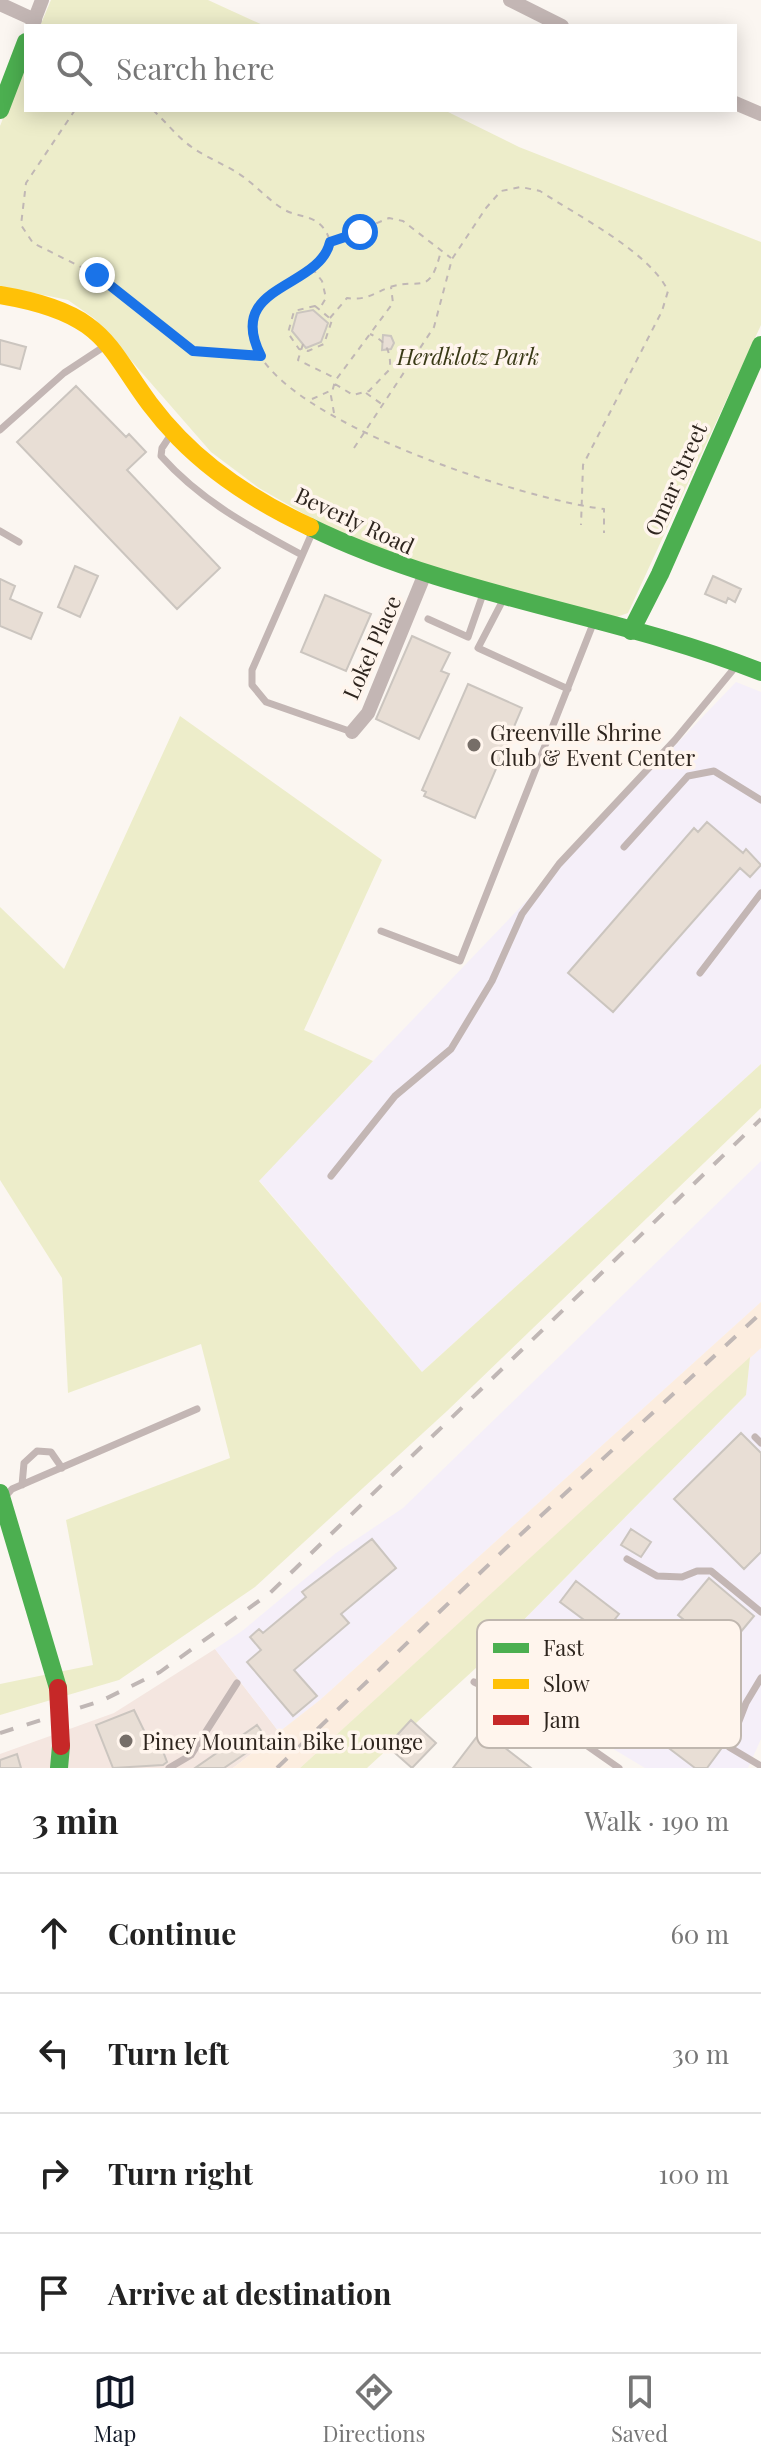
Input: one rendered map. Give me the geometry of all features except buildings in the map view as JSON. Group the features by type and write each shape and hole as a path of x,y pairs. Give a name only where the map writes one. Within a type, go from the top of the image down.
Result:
{"street":[{"path":"0,4 33,23 42,0"},
{"path":"510,0 558,24"},
{"path":"0,110 24,47"},
{"path":"737,104 761,114"},
{"name":"Beverly Road","path":"0,295 54,306 88,323 173,432 215,469 313,530 424,576 631,631 761,672"},
{"name":"Omar Street","path":"631,631 756,372 761,345"},
{"name":"Lokel Place","path":"352,732 368,713 424,576"},
{"path":"1,1498 58,1688 59,1768"}],"lane":[{"path":"0,430 64,373 107,344"},
{"path":"173,432 162,448 161,456 175,472 227,515 302,555"},
{"path":"313,530 252,670 252,685 266,702 352,732"},
{"path":"0,531 19,542"},
{"path":"428,619 468,637 484,592"},
{"path":"504,598 478,648 568,689"},
{"path":"381,931 460,961 594,622"},
{"path":"331,1176 395,1096 451,1049 492,981 522,914 559,864 675,740 740,663"},
{"path":"624,847 688,776 714,771 761,800"},
{"path":"700,973 761,893"},
{"path":"1,1498 22,1485 197,1409"},
{"path":"22,1485 24,1463 37,1451 51,1452 62,1468"},
{"path":"627,1559 657,1576 682,1577 697,1571 711,1571 761,1612"},
{"path":"741,1716 761,1678"},
{"path":"169,1768 191,1755 237,1683"},
{"path":"590,1748 619,1768"},
{"path":"731,1748 761,1766"}],"path":[{"path":"74,112 26,183 21,225 33,243 97,275 193,351 261,356"},
{"path":"155,112 194,149 243,176 284,209 311,217 325,230 330,242 327,254 312,268 263,299 254,321 254,342 265,366 334,414 413,455 465,474 582,506 604,509 604,533"},
{"path":"354,448 434,327 452,259 501,191 521,187 540,191 661,276 668,291 662,311 583,465 581,525"},
{"path":"330,242 389,218 403,221 452,259"},
{"path":"330,318 315,306 294,311 288,333 299,349 308,351 324,344 330,318 347,298 374,296 391,287 418,286 426,282 433,274 441,251"},
{"path":"312,268 322,281 326,298 319,309"},
{"path":"334,414 336,379 393,303 391,287"},
{"path":"334,384 353,395 365,392 390,369 388,349 382,339 370,334"},
{"path":"303,344 298,360 336,379"},
{"path":"311,400 333,390"},
{"path":"365,392 383,405"}],"shaded area":[{"path":"736,682 761,692 761,1064 422,1372 259,1180"},
{"path":"761,1161 761,1302 320,1700 279,1732 215,1649 242,1631 336,1553 403,1508"},
{"path":"761,1302 761,1348 300,1768 233,1768 320,1700"},
{"path":"761,1348 761,1739 748,1768 645,1768 612,1748 741,1748 741,1620 523,1620 746,1395 750,1357"},
{"path":"215,1649 279,1732 233,1768 0,1768 0,1754 114,1713"}],"green space":[{"path":"51,0 208,0 261,24 41,24"},
{"name":"Herdklotz Park","path":"24,65 24,112 448,112 519,147 761,242 761,325 628,613 611,619 460,577 334,531 259,488 211,452 95,319 68,300 0,286 0,126"},
{"path":"180,716 382,860 304,1030 373,1061 259,1181 422,1372 761,1064 761,1108 447,1411 255,1587 119,1680 0,1715 0,1684 93,1665 66,1520 230,1458 201,1344 68,1393 62,1278 0,1180 0,907 64,969"},
{"path":"750,1357 746,1395 523,1620 477,1620 477,1667 367,1768 300,1768"}],"railway":[{"path":"0,1733 101,1701 160,1672 270,1593 761,1119"},
{"path":"277,1768 506,1548 761,1313"}],"traffic: fast":[{"path":"0,110 24,47"},
{"path":"631,631 660,574 761,345"},
{"path":"310,527 421,571 649,634 761,672"},
{"path":"0,1493 58,1688"},
{"path":"59,1768 61,1746"}],"traffic: slow":[{"path":"0,295 41,304 71,315 92,329 109,346 155,411 193,452 241,488 310,527"}],"traffic: jam":[{"path":"58,1688 61,1746"}],"place":[{"name":"Greenville Shrine Club & Event Center","path":"474,745"},
{"name":"Piney Mountain Bike Lounge","path":"126,1741"}],"route":[{"path":"97,275 193,351 261,356 254,342 254,321 263,299 313,267 327,254 330,242 338,242 360,232"}]}
